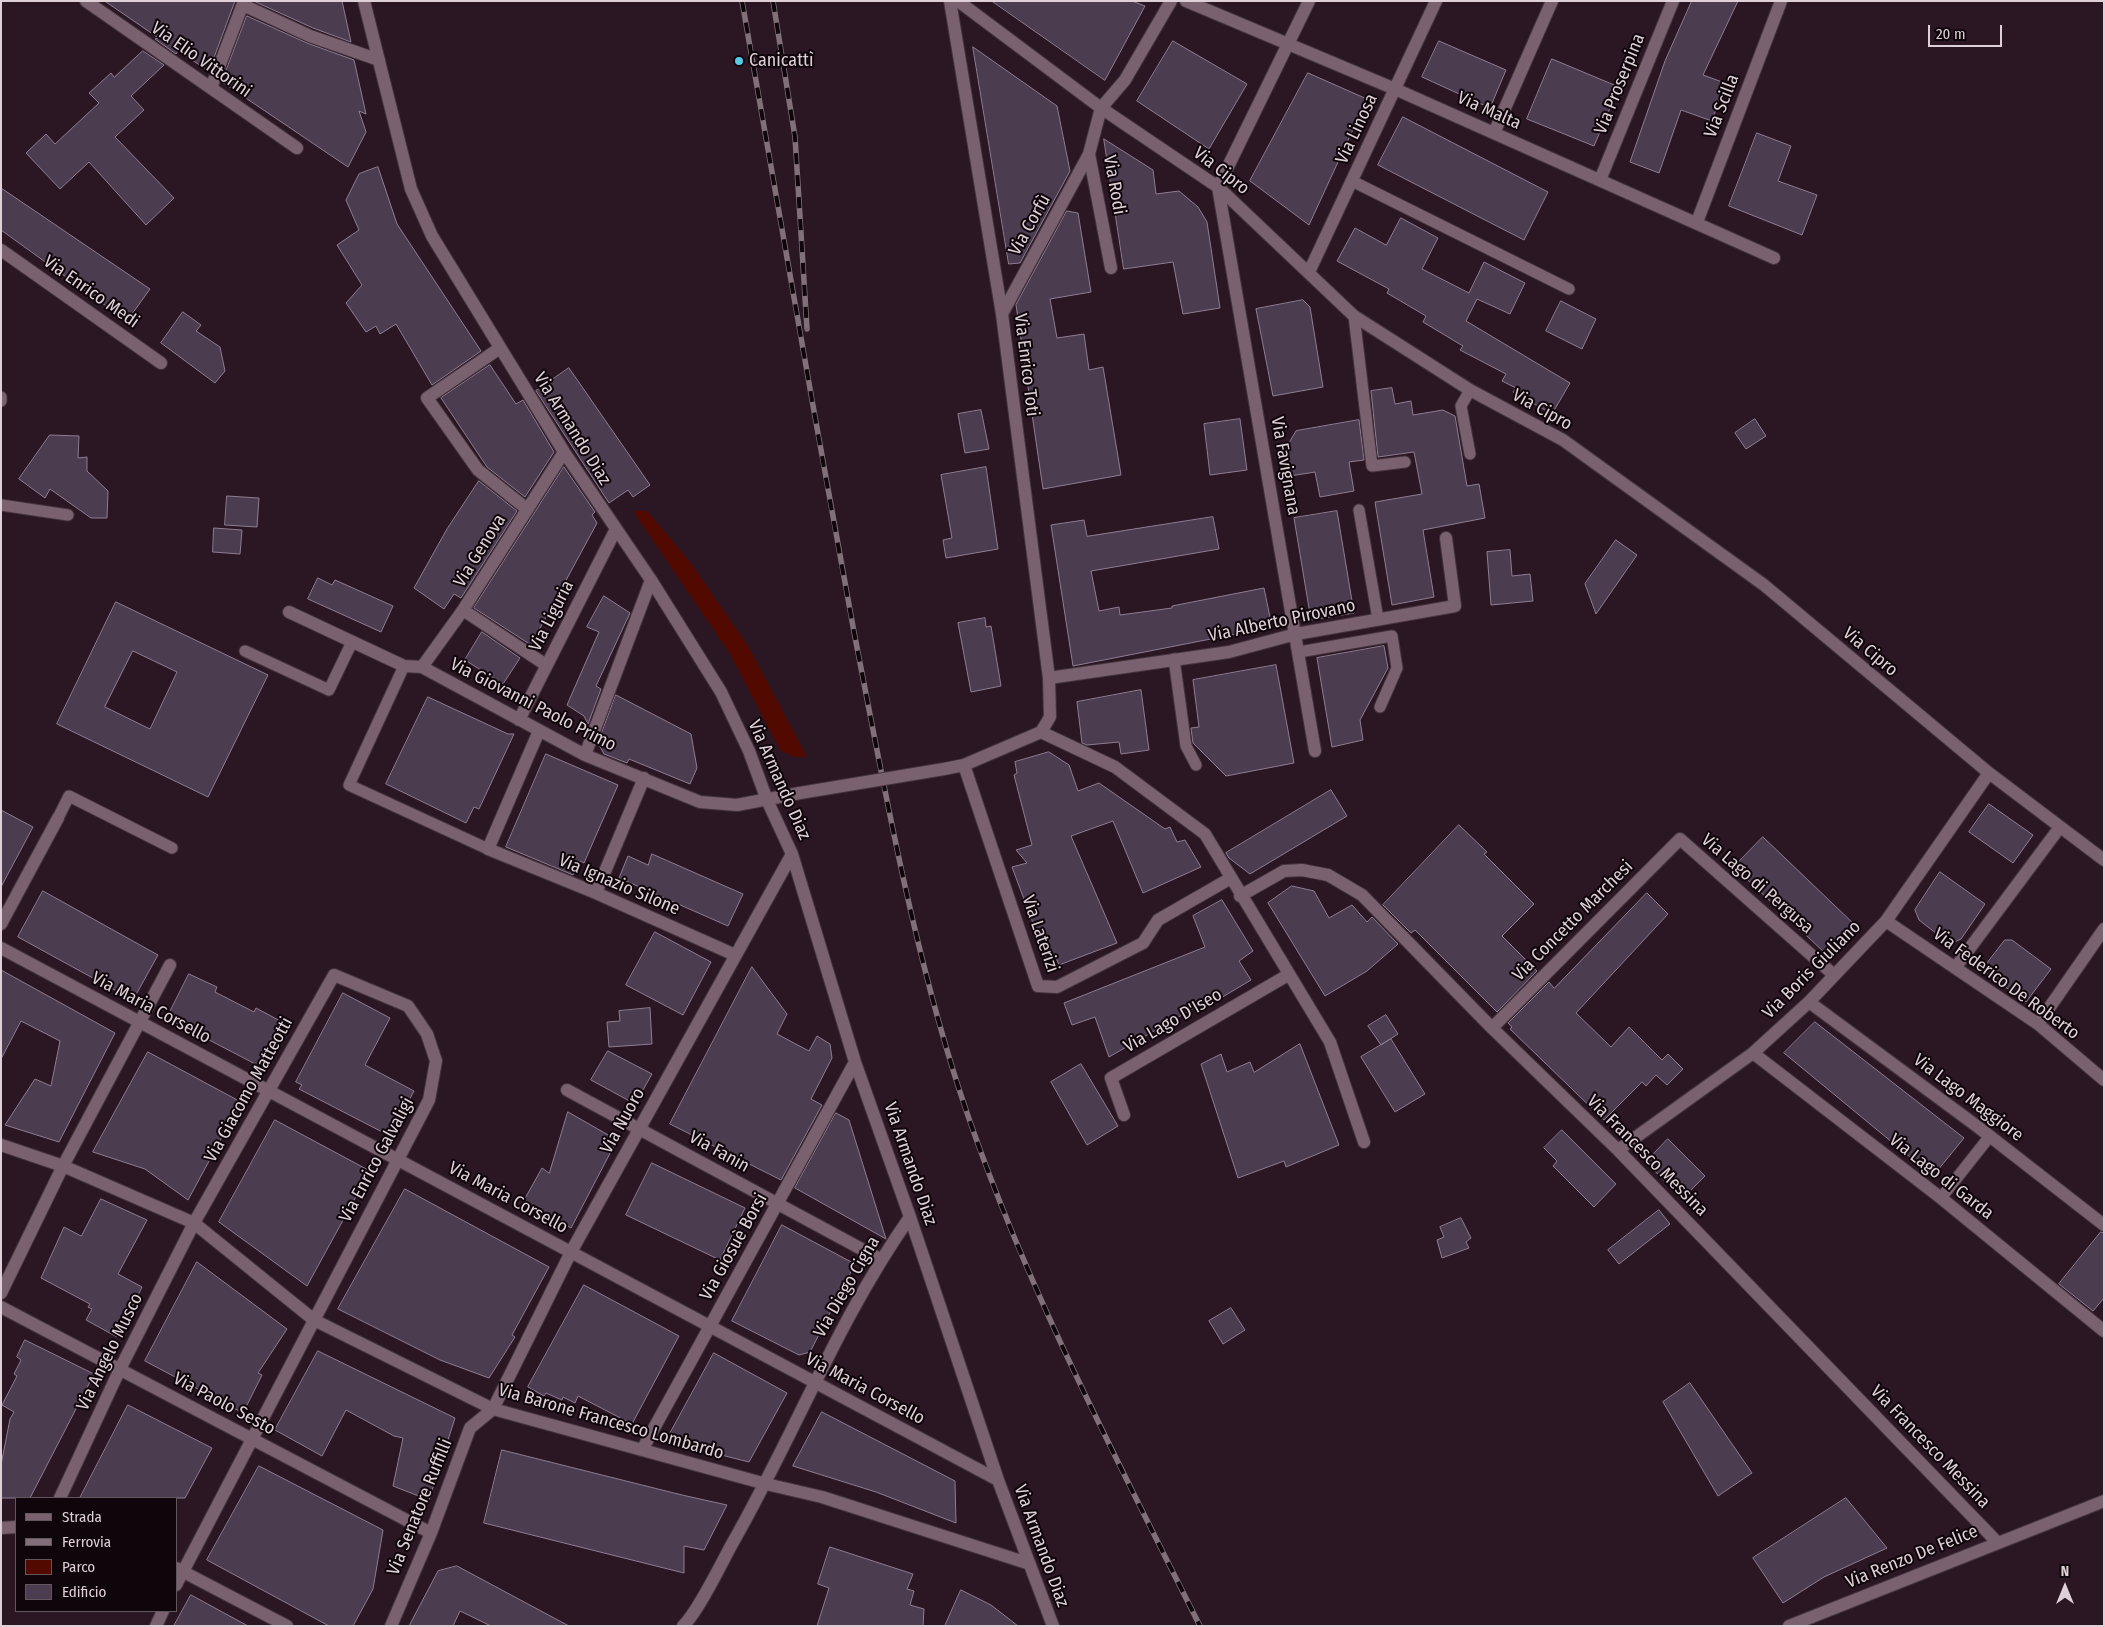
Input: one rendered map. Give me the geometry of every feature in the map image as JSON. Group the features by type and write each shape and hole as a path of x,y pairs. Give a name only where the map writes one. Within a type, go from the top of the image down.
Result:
{"street":[{"name":"Via Elio Vittorini","path":"86,1 297,148"},
{"path":"104,14 110,1"},
{"name":"Via Armando Diaz","path":"364,1 411,189 432,236 564,452 651,580 721,692 749,751 767,800 792,854 856,1062 998,1480 1027,1563 1053,1626"},
{"name":"Via Enrico Toti","path":"950,1 1002,314 1049,678 1050,717 1041,732"},
{"name":"Via Cipro","path":"958,1 1101,108 1218,187 1354,316 1470,390 1563,440 1764,585 1989,774 2104,860"},
{"path":"1101,108 1125,80 1170,1"},
{"name":"Via Malta","path":"1186,1 1289,43 1494,132 1774,258"},
{"path":"1218,187 1309,1"},
{"name":"Via Linosa","path":"1309,272 1436,1"},
{"path":"1494,132 1552,1"},
{"name":"Via Proserpina","path":"1600,180 1673,1"},
{"name":"Via Scilla","path":"1697,222 1780,1"},
{"path":"211,88 243,3 310,36 379,60"},
{"name":"Via Rodi","path":"1101,108 1089,154 1111,268"},
{"name":"Via Corfù","path":"1002,314 1089,154"},
{"name":"Via Favignana","path":"1218,187 1315,751"},
{"name":"Via Enrico Medi","path":"1,250 161,363"},
{"path":"500,348 427,398 478,470 527,509"},
{"name":"Via Genova","path":"422,667 463,610 564,452"},
{"name":"Via Liguria","path":"519,720 616,529"},
{"name":"Via Alberto Pirovano","path":"1049,678 1229,652 1296,634 1454,606 1446,538"},
{"path":"585,755 651,580"},
{"path":"463,610 546,665"},
{"name":"Via Giovanni Paolo Primo","path":"289,612 404,666 422,667 585,755 700,802 737,805 964,765"},
{"path":"488,850 539,730"},
{"path":"964,765 1041,732 1115,767 1205,834 1240,896 1330,1042 1364,1142"},
{"name":"Via Laterizi","path":"964,765 1038,986 1057,987 1143,944 1158,920 1231,878"},
{"name":"Via Boris Giuliano","path":"1618,1150 1753,1053 1809,1002 1886,921 1989,774"},
{"path":"596,893 644,778"},
{"path":"1,924 58,818"},
{"path":"1955,968 2060,827"},
{"name":"Via Lago di Pergusa","path":"1680,839 1834,975"},
{"name":"Via Concetto Marchesi","path":"1492,1028 1680,839"},
{"name":"Via Ignazio Silone","path":"488,850 596,893 735,955"},
{"name":"Via Nuoro","path":"493,1409 571,1252 792,854"},
{"name":"Via Francesco Messina","path":"1240,896 1284,871 1302,870 1328,875 1362,895 1492,1028 1618,1150 1997,1542"},
{"name":"Via Federico De Roberto","path":"1886,921 2038,1024 2104,1080"},
{"path":"2038,1024 2104,928"},
{"name":"Via Maria Corsello","path":"1,948 998,1480"},
{"path":"1,1293 62,1166 170,965"},
{"name":"Via Giacomo Matteotti","path":"194,1223 334,974"},
{"name":"Via Enrico Galvaligi","path":"180,1569 252,1439 429,1100 436,1061 427,1034 408,1006 334,974"},
{"name":"Via Lago D'Iseo","path":"1124,1115 1111,1078 1288,974"},
{"name":"Via Lago Maggiore","path":"1809,1002 1990,1136 2104,1225"},
{"name":"Via Lago di Garda","path":"1753,1053 1941,1198 2104,1331"},
{"name":"Via Giosuè Borsi","path":"642,1450 856,1062"},
{"name":"Via Fanin","path":"567,1090 880,1260"},
{"name":"Via Barone Francesco Lombardo","path":"1,1145 62,1166 194,1223 314,1320 493,1409 766,1484 822,1497 1027,1563"},
{"name":"Via Diego Cigna","path":"683,1626 766,1484 814,1381 880,1260 910,1217"},
{"name":"Via Angelo Musco","path":"60,1497 120,1369 194,1223"},
{"name":"Via Paolo Sesto","path":"1,1307 431,1532"},
{"name":"Via Senatore Ruffilli","path":"391,1626 431,1532 470,1428 493,1409"},
{"name":"Via Renzo De Felice","path":"1789,1626 2104,1501"},
{"path":"1,1528 15,1526"},
{"path":"180,1569 287,1626"},
{"path":"156,1626 163,1612"}],"lane":[{"path":"1352,181 1569,289"},
{"path":"1354,316 1372,466 1405,462"},
{"path":"1470,390 1461,406 1470,454"},
{"path":"1,505 68,515"},
{"path":"1359,510 1378,619"},
{"path":"1298,652 1392,636 1397,668 1380,707"},
{"path":"245,651 329,690 352,642"},
{"path":"1174,659 1186,746 1196,765"},
{"path":"404,666 349,785 488,850"},
{"path":"58,818 69,796 172,848"},
{"path":"1941,1198 1990,1136"}],"green space":[{"path":"633,511 647,511 690,562 748,646 807,757 794,757 780,750 730,654"}],"building":[{"path":"105,1 235,1 209,71 178,51 176,54 155,39 158,38"},
{"path":"254,1 342,1 351,42 313,28"},
{"path":"992,1 1132,1 1145,6 1105,80"},
{"path":"1692,1 1738,1 1703,75 1725,83 1712,121 1681,110 1659,173 1630,162 1665,61"},
{"path":"247,16 307,43 354,60 366,114 359,111 366,132 348,167 222,82"},
{"path":"1173,41 1247,84 1209,149 1137,101"},
{"path":"1439,41 1506,70 1490,108 1422,77"},
{"path":"973,47 1057,106 1070,171 1020,263 1009,264"},
{"path":"143,51 164,65 131,96 144,110 115,137 174,198 146,225 89,162 60,189 26,153 46,134 55,144 99,103 89,93 111,73 114,77"},
{"path":"1552,59 1619,87 1594,146 1527,119"},
{"path":"1308,73 1367,99 1309,225 1250,181"},
{"path":"1403,117 1548,192 1524,240 1378,165"},
{"path":"1757,133 1791,146 1778,181 1817,195 1802,235 1729,206"},
{"path":"1104,139 1153,170 1156,194 1179,191 1198,207 1207,222 1220,308 1183,314 1173,262 1124,269"},
{"path":"378,167 397,224 481,351 432,385 396,324 380,334 376,326 366,332 346,303 362,285 337,245 359,230 346,200 359,174"},
{"path":"1,188 150,289 127,321 1,230"},
{"path":"1067,211 1078,213 1091,292 1050,299 1057,338 1084,334 1089,370 1103,367 1121,475 1043,489 1016,305"},
{"path":"1401,218 1438,238 1422,269 1469,293 1484,262 1525,283 1510,314 1477,299 1466,321 1570,383 1552,414 1513,392 1516,388 1502,381 1506,374 1460,350 1463,346 1423,322 1426,316 1387,293 1389,289 1337,261 1355,228 1386,245"},
{"path":"1303,300 1310,307 1323,387 1273,396 1256,309"},
{"path":"1561,301 1596,319 1582,349 1546,331"},
{"path":"183,312 201,325 196,331 220,347 225,371 215,383 161,343"},
{"path":"490,365 516,404 523,400 554,452 525,497 487,467 441,398"},
{"path":"569,368 650,485 633,497 628,490 609,503 536,391"},
{"path":"1392,388 1395,404 1411,401 1413,415 1443,410 1455,416 1467,486 1479,484 1485,518 1423,530 1434,597 1392,605 1375,502 1422,494 1414,452 1378,457 1371,391"},
{"path":"981,410 989,449 965,453 958,414"},
{"path":"1240,419 1247,470 1210,475 1204,424"},
{"path":"1755,419 1766,436 1746,449 1735,433"},
{"path":"1359,420 1364,460 1349,462 1354,491 1320,497 1315,472 1284,477 1281,456 1296,431"},
{"path":"50,435 79,436 78,458 87,457 87,471 108,491 107,518 91,518 50,489 45,498 19,479"},
{"path":"564,467 595,512 592,515 597,523 531,645 474,608"},
{"path":"986,467 998,549 946,558 943,540 952,538 941,475"},
{"path":"479,481 517,511 461,598 454,594 444,609 414,588 447,529"},
{"path":"227,496 259,498 257,527 225,525"},
{"path":"1337,511 1354,613 1311,620 1294,518"},
{"path":"1213,517 1219,549 1091,571 1099,611 1119,607 1120,615 1172,608 1172,606 1264,588 1272,627 1073,666 1051,525 1084,520 1087,536"},
{"path":"214,528 242,530 240,554 213,552"},
{"path":"1616,540 1637,555 1596,614 1585,584"},
{"path":"1510,550 1512,576 1530,574 1533,601 1491,605 1487,552"},
{"path":"318,578 332,585 335,580 393,606 381,632 308,599"},
{"path":"604,596 630,613 596,686 601,689 588,724 584,716 567,705 599,632 587,627"},
{"path":"116,602 268,675 208,797 57,724","holes":["133,651 177,672 150,729 105,707"]},
{"path":"985,618 986,627 991,626 1001,686 971,692 958,623"},
{"path":"482,632 520,658 503,684 465,660"},
{"path":"1384,646 1388,668 1360,720 1363,740 1332,747 1317,658"},
{"path":"1276,665 1294,763 1226,776 1193,743 1191,728 1199,727 1193,680"},
{"path":"1141,690 1149,750 1121,754 1119,742 1087,745 1082,743 1077,702"},
{"path":"616,695 691,734 697,768 690,784 629,759 627,763 604,754 598,743"},
{"path":"428,697 508,734 514,734 479,809 474,807 466,823 386,784"},
{"path":"1049,752 1069,765 1078,791 1099,783 1165,829 1170,827 1177,842 1185,840 1201,867 1143,893 1113,821 1071,836 1117,943 1059,965 1055,955 1046,958 1012,867 1027,863 1016,850 1032,845 1014,775 1017,773 1015,762"},
{"path":"546,754 618,785 584,863 580,861 573,875 506,847"},
{"path":"1331,790 1347,816 1250,874 1229,858 1226,853"},
{"path":"1989,804 2033,835 2013,863 1969,832"},
{"path":"1,810 33,827 1,887"},
{"path":"1459,825 1487,852 1484,854 1534,904 1502,936 1537,971 1497,1012 1415,930 1411,933 1383,905"},
{"path":"1763,837 1855,925 1827,955 1734,867"},
{"path":"652,854 743,894 728,926 619,878 628,856 648,865"},
{"path":"1940,872 1985,904 1961,939 1950,944 1919,920 1915,910"},
{"path":"1292,886 1314,891 1329,918 1352,905 1367,922 1372,917 1398,944 1367,971 1325,996 1268,903"},
{"path":"43,891 158,955 133,1000 18,937"},
{"path":"1647,893 1668,914 1576,1013 1611,1047 1629,1027 1662,1060 1668,1054 1683,1069 1667,1085 1656,1075 1646,1086 1642,1082 1604,1120 1510,1029 1512,1027 1508,1023 1549,982 1554,988"},
{"path":"1222,900 1253,951 1239,961 1251,980 1204,1008 1201,1004 1109,1057 1095,1017 1072,1025 1064,1003 1205,947 1193,916"},
{"path":"655,932 711,962 683,1015 626,985"},
{"path":"2005,940 2012,940 2051,969 2026,1002 1982,970"},
{"path":"752,967 787,1014 777,1034 809,1051 817,1036 830,1044 832,1058 811,1099 822,1105 781,1180 670,1124"},
{"path":"1,970 115,1033 59,1142 5,1125 35,1079 51,1086 60,1041 21,1021 1,1059"},
{"path":"189,974 217,987 215,992 254,1012 256,1008 284,1023 261,1067 167,1018"},
{"path":"343,993 390,1018 365,1065 414,1091 390,1136 299,1089 302,1085 296,1082"},
{"path":"650,1008 652,1044 609,1047 607,1022 620,1021 619,1011"},
{"path":"1386,1015 1398,1034 1381,1045 1368,1026"},
{"path":"1815,1022 1964,1138 1933,1176 1784,1053"},
{"path":"1391,1039 1425,1094 1395,1112 1361,1057"},
{"path":"1300,1044 1339,1145 1286,1167 1284,1161 1238,1178 1201,1064 1221,1054 1227,1072 1250,1062 1254,1072"},
{"path":"608,1051 652,1074 635,1104 591,1080"},
{"path":"148,1052 241,1102 188,1200 145,1169 93,1152"},
{"path":"1081,1064 1118,1126 1087,1145 1051,1082"},
{"path":"568,1112 617,1140 571,1228 523,1202 542,1168 549,1173"},
{"path":"836,1113 849,1120 886,1239 795,1188"},
{"path":"275,1120 370,1171 307,1286 219,1222"},
{"path":"1562,1130 1616,1184 1594,1207 1553,1166 1557,1161 1544,1148"},
{"path":"1668,1139 1705,1176 1682,1199 1646,1162"},
{"path":"652,1163 745,1208 720,1260 626,1215"},
{"path":"405,1189 549,1267 512,1335 515,1337 489,1378 440,1360 338,1309"},
{"path":"101,1199 147,1220 118,1274 142,1287 117,1337 86,1320 92,1309 88,1307 90,1304 41,1278 64,1227 81,1236"},
{"path":"1659,1210 1670,1224 1619,1264 1608,1250"},
{"path":"1461,1218 1471,1238 1466,1242 1469,1248 1442,1258 1437,1240 1444,1237 1440,1227"},
{"path":"782,1225 855,1264 810,1352 799,1355 732,1321"},
{"path":"2101,1232 2104,1233 2104,1298 2093,1311 2059,1284"},
{"path":"197,1262 287,1329 258,1373 262,1375 243,1413 145,1361"},
{"path":"584,1285 679,1336 632,1424 578,1396 575,1403 563,1397 562,1400 546,1393 544,1396 528,1387"},
{"path":"1231,1308 1245,1330 1223,1344 1209,1321"},
{"path":"25,1340 94,1374 31,1497 1,1498 1,1465 10,1419 14,1412 2,1405 17,1376 14,1374 21,1360 17,1357"},
{"path":"318,1351 455,1418 429,1500 393,1486 403,1438 394,1436 346,1410 322,1456 275,1430"},
{"path":"714,1353 787,1393 749,1462 666,1441"},
{"path":"1690,1383 1752,1473 1718,1496 1663,1402"},
{"path":"128,1405 212,1448 185,1498 81,1497"},
{"path":"822,1412 955,1481 956,1523 876,1492 793,1466"},
{"path":"502,1450 727,1505 704,1550 684,1546 684,1573 484,1523"},
{"path":"259,1466 383,1530 373,1589 353,1626 329,1626 207,1560"},
{"path":"1846,1498 1887,1548 1824,1577 1783,1603 1753,1558"},
{"path":"830,1547 913,1574 907,1589 914,1591 910,1605 924,1609 923,1626 817,1626 829,1588 818,1584"},
{"path":"457,1566 569,1626 491,1626 460,1611 453,1626 409,1626 438,1571"},
{"path":"961,1590 991,1605 1018,1626 945,1626"},
{"path":"191,1595 248,1626 174,1626"}],"railway":[{"path":"742,1 854,632 900,862 942,1033 983,1159 1039,1295 1101,1428 1200,1626"},
{"path":"773,1 795,137 807,329"}],"place":[{"name":"Canicattì","path":"739,61"}]}
